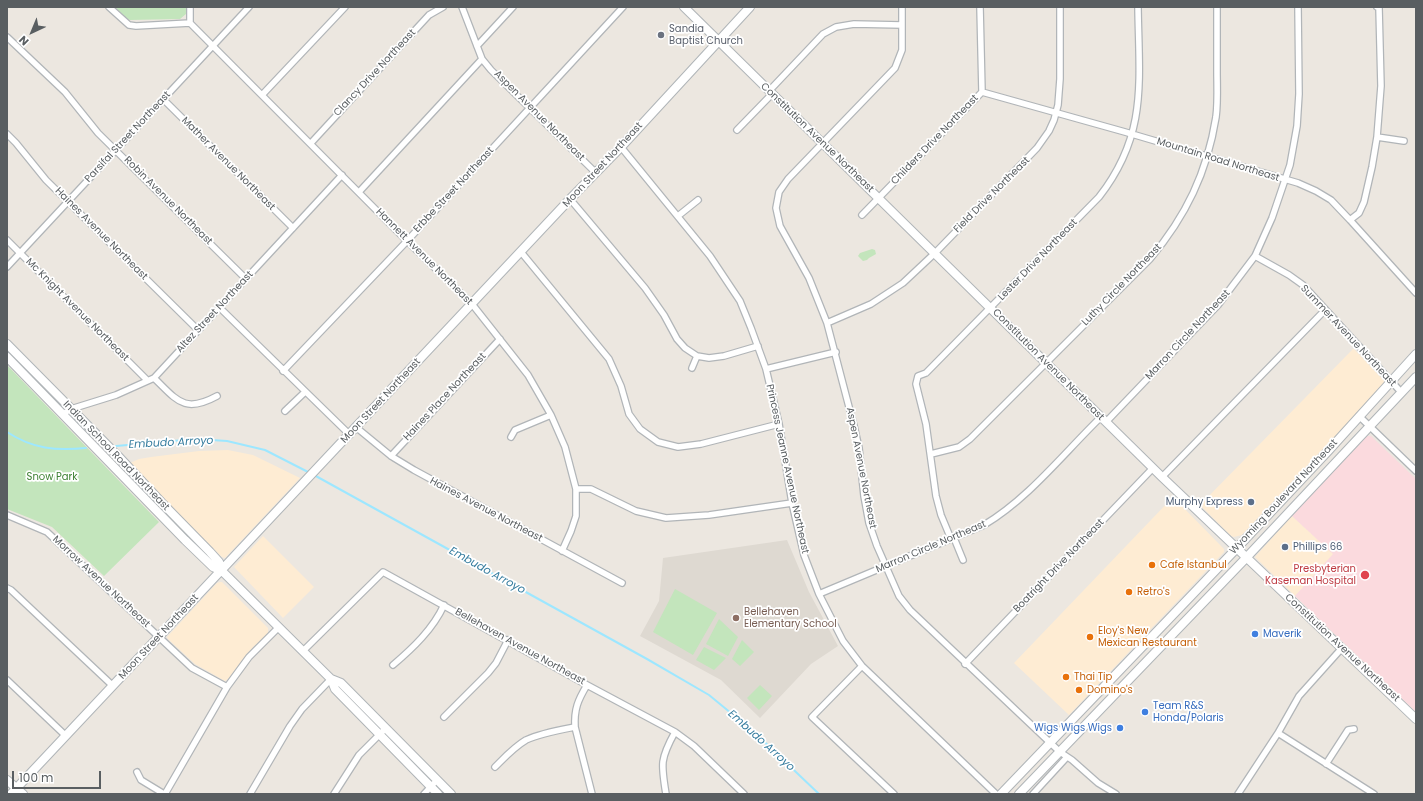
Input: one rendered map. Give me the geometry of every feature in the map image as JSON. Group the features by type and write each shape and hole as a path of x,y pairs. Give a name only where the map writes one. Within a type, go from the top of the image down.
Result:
{"street":[{"path":"109,7 129,25 136,26 190,23 190,7"},
{"name":"Parsifal Street Northeast","path":"7,267 249,7"},
{"path":"262,95 344,7"},
{"name":"Clancy Drive Northeast","path":"311,143 429,15 443,7"},
{"path":"359,192 482,59 462,7"},
{"path":"477,46 514,7"},
{"name":"Erbbe Street Northeast","path":"284,371 407,241 623,7"},
{"name":"Constitution Avenue Northeast","path":"684,7 1236,549 1416,719"},
{"name":"Moon Street Northeast","path":"17,792 112,686 350,435 570,199 621,147 750,7"},
{"name":"Aspen Avenue Northeast","path":"902,7 902,50 895,68 788,179 779,192 776,208 780,226 809,278 827,323 836,352 856,433 869,523 899,596 910,610 965,664 1050,743 1098,783 1116,794"},
{"name":"Childers Drive Northeast","path":"862,215 982,92 980,7"},
{"name":"Field Drive Northeast","path":"827,323 871,304 902,283 935,253 1037,148 1049,131 1057,112 1060,95 1060,7"},
{"name":"Lester Drive Northeast","path":"963,560 941,515 931,454 916,384 918,376 926,373 1099,197 1116,173 1128,148 1137,116 1139,98 1138,7"},
{"name":"Luthy Circle Northeast","path":"931,454 959,447 970,439 1150,259 1183,214 1193,195 1207,156 1216,116 1217,7"},
{"name":"Marron Circle Northeast","path":"819,594 984,525 1000,515 1021,499 1218,305 1254,256 1272,218 1286,180 1290,165 1298,110 1298,7"},
{"path":"1350,220 1359,213 1364,202 1377,137 1381,86 1378,8"},
{"name":"Hannett Avenue Northeast","path":"190,23 407,241 472,304 528,375 551,415 565,448 576,488 576,516 562,551"},
{"path":"737,130 823,34 836,27 854,24 902,25"},
{"name":"Robin Avenue Northeast","path":"7,37 65,92 98,133 246,279"},
{"name":"Aspen Avenue Northeast","path":"482,59 596,173"},
{"name":"Mountain Road Northeast","path":"982,92 1057,112 1207,156 1286,180 1316,191 1331,200 1416,293"},
{"name":"Mather Avenue Northeast","path":"163,99 293,228"},
{"name":"Haines Avenue Northeast","path":"7,134 46,180 198,330"},
{"path":"1377,137 1404,141"},
{"name":"Princess Jeanne Avenue Northeast","path":"621,147 715,262 740,301 766,369 779,424 792,503 804,555 819,594 843,641 862,666 996,794"},
{"name":"Altez Street Northeast","path":"154,378 342,175"},
{"path":"570,199 645,288 685,348 697,356 709,358 724,356 758,346"},
{"path":"678,216 698,200"},
{"name":"Mc Knight Avenue Northeast","path":"7,240 147,380"},
{"path":"521,252 609,359 621,386 629,414 640,429 658,442 678,447 701,444 779,424"},
{"name":"Summer Avenue Northeast","path":"1254,256 1289,275 1303,285 1390,382 1402,390"},
{"path":"220,308 350,435"},
{"path":"1162,477 1325,310"},
{"name":"Haines Place Northeast","path":"391,456 500,339"},
{"name":"Indian School Road Northeast","path":"7,344 118,456 219,562 222,571"},
{"path":"766,369 836,352"},
{"name":"Wyoming Boulevard Northeast","path":"1001,794 1236,549 1416,354"},
{"path":"692,368 697,356"},
{"name":"Indian School Road Northeast","path":"7,357 185,540 213,567 222,571 331,679 335,689 438,794"},
{"path":"1402,390 1416,372"},
{"name":"Wyoming Boulevard Northeast","path":"1019,794 1246,558 1370,427 1402,390 1416,377"},
{"path":"64,414 71,409 116,395 154,378 178,401 187,405 205,402 218,396"},
{"path":"285,411 305,392"},
{"path":"511,437 515,430 551,415"},
{"path":"1359,416 1416,471"},
{"name":"Haines Avenue Northeast","path":"356,428 391,456 414,470 622,583"},
{"name":"Boatright Drive Northeast","path":"965,664 1153,468"},
{"path":"576,488 591,489 636,511 666,518 709,515 792,503"},
{"name":"Morrow Avenue Northeast","path":"7,515 36,526 56,539 192,668 227,687"},
{"name":"Bellehaven Avenue Northeast","path":"303,651 383,572 675,732 694,746 744,794"},
{"path":"7,588 11,590 112,686"},
{"path":"393,665 430,629 439,618 444,605"},
{"path":"137,772 141,780 165,794 227,687 249,657 279,627"},
{"path":"444,717 488,673 496,663 508,640"},
{"path":"1241,793 1299,696 1342,648"},
{"path":"862,666 812,717 894,794"},
{"path":"250,794 290,726 302,709 331,679"},
{"name":"Indian School Road Northeast","path":"331,679 341,683 451,794"},
{"path":"7,680 66,736"},
{"path":"587,685 577,704 574,716 575,727 592,794"},
{"path":"495,767 514,748 527,740 545,733 575,727"},
{"path":"334,794 355,759 386,728"},
{"path":"1326,764 1348,730 1354,729"},
{"path":"666,794 662,772 662,761 665,751 675,732"},
{"path":"1278,733 1374,794"},
{"path":"1033,794 1067,757"},
{"path":"7,780 17,792"},
{"path":"424,794 437,780"}],"shaded area":[{"path":"1353,349 1384,381 1383,386 1242,535 1234,537 1231,536 1200,505"},
{"name":"Presbyterian Kaseman Hospital","path":"1367,436 1371,436 1416,479 1416,712 1295,596 1333,554 1292,516"},
{"path":"228,450 253,455 300,478 225,558 222,557 170,506 130,463 139,459 151,457 199,451"},
{"path":"1173,497 1224,549 1224,552 1069,715 1014,663"},
{"path":"1292,516 1334,554 1295,596 1255,557"},
{"path":"263,536 314,587 283,618 234,567"},
{"name":"Bellehaven Elementary School","path":"787,540 809,592 838,646 811,664 760,718 721,680 640,636 659,601 663,558"},
{"path":"222,582 268,628 267,636 254,646 225,681 195,664 167,637 217,583"}],"green space":[{"path":"115,7 186,7 186,14 180,19 130,20 127,19"},
{"path":"872,249 875,250 876,254 867,260 863,261 858,256 860,253"},
{"name":"Snow Park","path":"7,365 159,522 104,576 52,527 7,509"},
{"path":"675,589 717,613 693,655 653,632"},
{"path":"719,619 738,637 728,656 706,644"},
{"path":"742,640 754,652 740,666 732,659"},
{"path":"704,647 726,658 714,670 696,660"},
{"path":"760,685 772,696 759,710 747,698"}],"waterway":[{"name":"Embudo Arroyo","path":"7,432 26,442 45,448 86,448"},
{"name":"Embudo Arroyo","path":"116,446 196,439 227,441 265,450 310,473"},
{"name":"Embudo Arroyo","path":"314,475 647,659 709,695 754,732 819,794"}],"place":[{"name":"Sandia Baptist Church","path":"661,35"},
{"name":"Murphy Express","path":"1251,502"},
{"name":"Phillips 66","path":"1285,547"},
{"name":"Cafe Istanbul","path":"1152,565"},
{"name":"Presbyterian Kaseman Hospital","path":"1365,575"},
{"name":"Retro's","path":"1129,592"},
{"name":"Bellehaven Elementary School","path":"736,618"},
{"name":"Maverik","path":"1255,634"},
{"name":"Eloy's New Mexican Restaurant","path":"1090,637"},
{"name":"Thai Tip","path":"1066,677"},
{"name":"Domino's","path":"1079,690"},
{"name":"Team R&S Honda/Polaris","path":"1145,712"},
{"name":"Wigs Wigs Wigs","path":"1120,728"}]}
